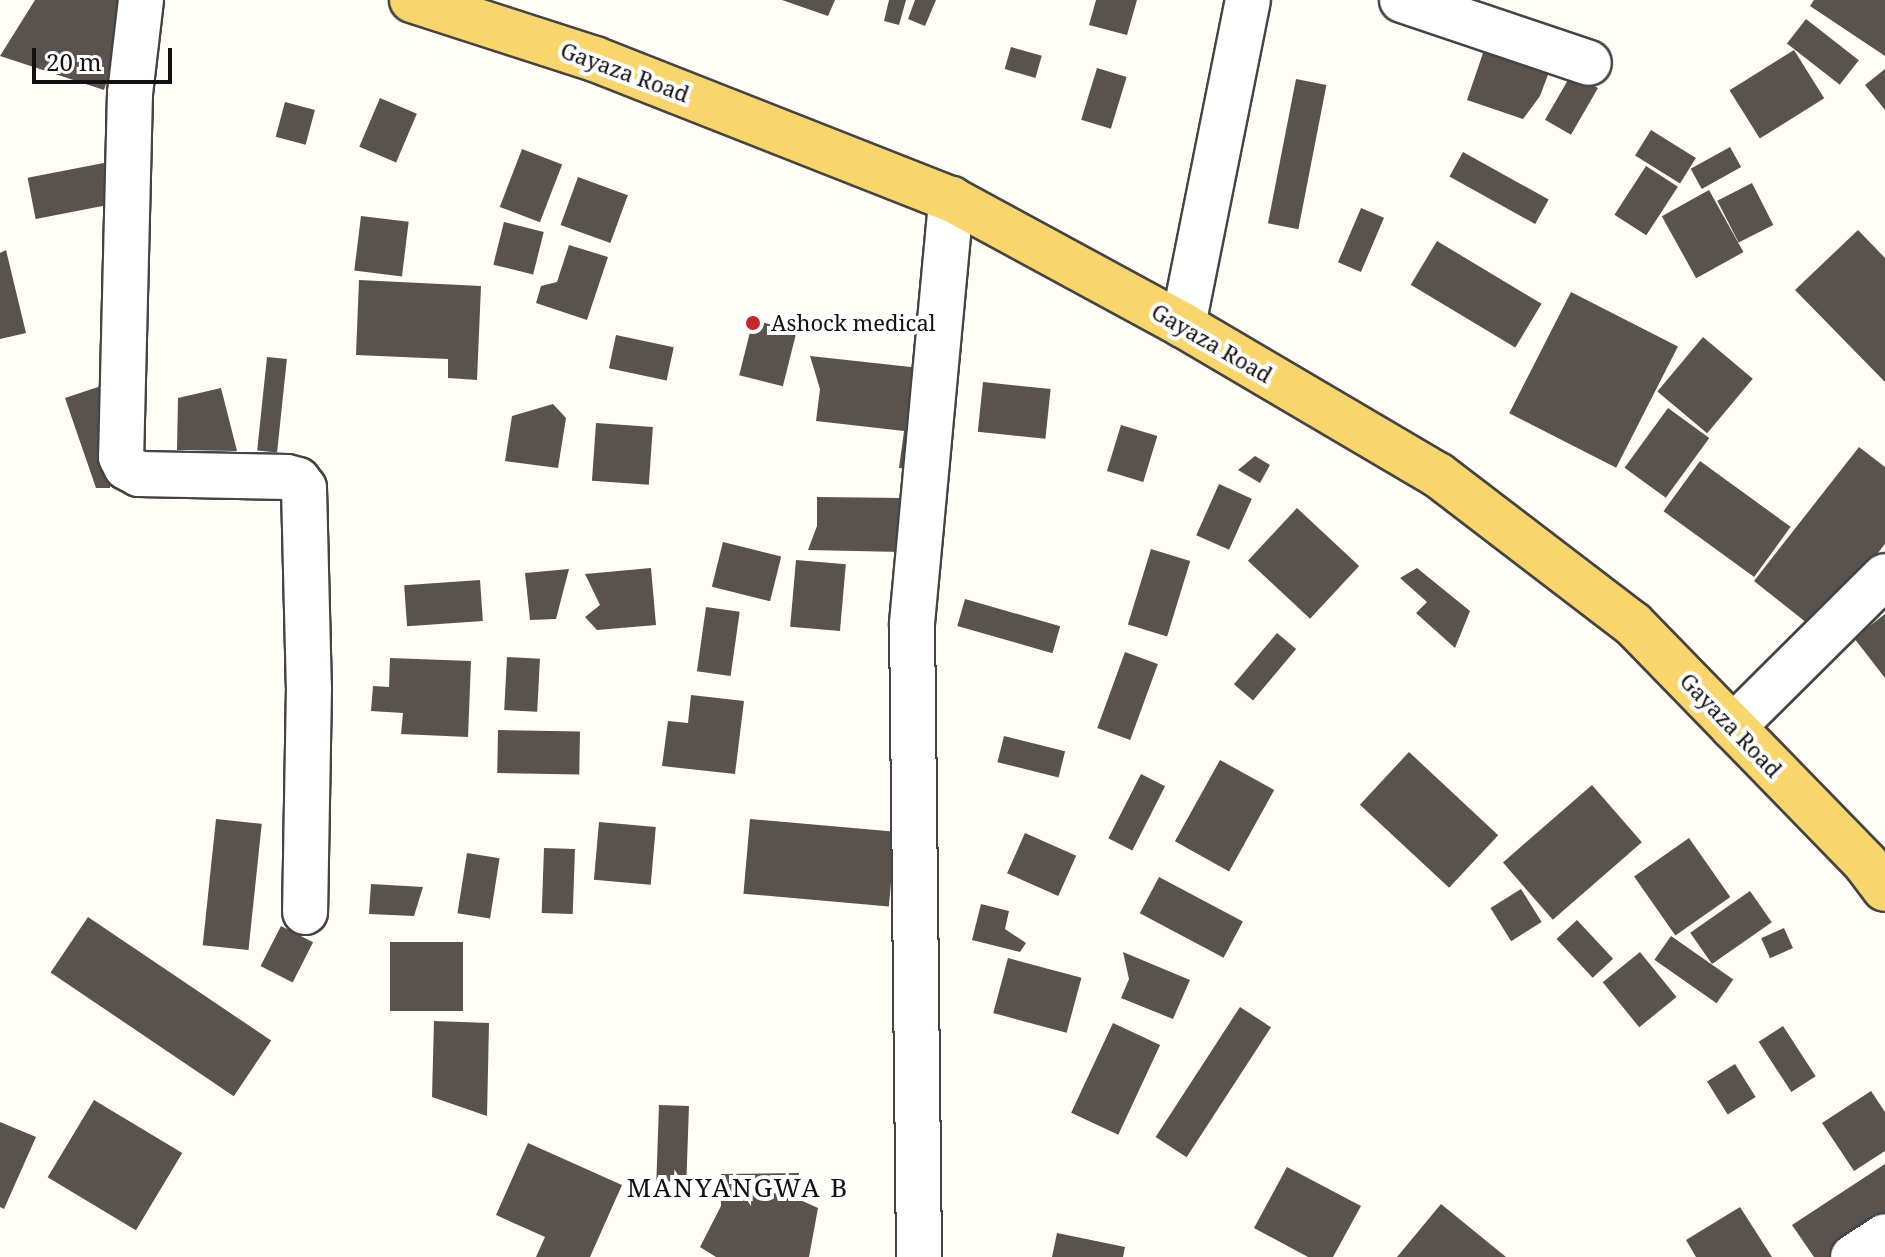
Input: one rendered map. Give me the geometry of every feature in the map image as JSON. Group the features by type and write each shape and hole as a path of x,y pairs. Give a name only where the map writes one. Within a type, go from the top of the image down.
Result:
{"main road":[{"name":"Gayaza Road","path":"412,0 595,59 951,199 1183,325 1438,475 1633,624 1866,864 1885,889"}],"street":[{"path":"141,0 130,93 121,457 126,467 139,474 287,477 298,480 304,488 309,687 305,912"},
{"path":"1183,325 1248,0"},
{"path":"1402,0 1589,63"},
{"path":"919,1257 912,623 951,199"},
{"path":"1733,727 1885,576"},
{"path":"1853,1257 1885,1236"}],"building":[{"path":"35,0 134,0 104,90 0,56"},
{"path":"782,0 835,0 828,16"},
{"path":"889,0 906,0 899,25 884,21"},
{"path":"915,0 936,0 925,26 908,19"},
{"path":"1096,0 1137,0 1127,35 1089,25"},
{"path":"1814,0 1885,0 1885,56 1810,6"},
{"path":"1806,19 1859,60 1840,85 1787,43"},
{"path":"1011,47 1042,56 1035,78 1005,69"},
{"path":"1484,50 1549,72 1540,96 1523,119 1467,100"},
{"path":"1794,50 1824,98 1760,139 1730,90"},
{"path":"1097,68 1127,77 1111,129 1081,120"},
{"path":"1885,69 1885,110 1865,85"},
{"path":"1572,73 1598,88 1571,135 1545,120"},
{"path":"1296,79 1326,85 1298,229 1268,223"},
{"path":"380,98 417,114 396,162 359,147"},
{"path":"285,102 315,110 306,145 276,137"},
{"path":"1651,130 1696,158 1680,184 1635,155"},
{"path":"1730,147 1741,167 1702,189 1691,169"},
{"path":"522,149 562,164 540,222 500,207"},
{"path":"1463,152 1549,200 1535,224 1449,176"},
{"path":"114,161 122,202 36,219 28,178"},
{"path":"1646,166 1678,187 1646,235 1614,215"},
{"path":"578,177 628,195 610,243 561,225"},
{"path":"1752,183 1773,225 1739,243 1717,201"},
{"path":"1709,190 1743,252 1696,278 1662,216"},
{"path":"1361,208 1384,218 1361,272 1338,262"},
{"path":"361,216 409,222 402,276 354,271"},
{"path":"504,222 544,232 533,275 493,265"},
{"path":"1858,230 1885,258 1885,382 1795,290"},
{"path":"1437,241 1542,304 1515,348 1411,285"},
{"path":"569,245 608,257 587,320 536,303 541,286 557,282"},
{"path":"6,250 26,333 0,339 0,253"},
{"path":"359,280 481,286 477,380 448,378 448,359 356,355"},
{"path":"1571,292 1678,346 1616,468 1509,413"},
{"path":"753,320 797,331 783,386 739,375"},
{"path":"616,335 674,347 667,381 609,368"},
{"path":"1703,337 1753,379 1707,433 1657,391"},
{"path":"810,356 920,368 909,469 899,468 904,431 816,421 820,389"},
{"path":"267,357 287,359 277,453 257,450"},
{"path":"113,382 110,488 96,488 65,398"},
{"path":"983,382 1051,389 1045,439 978,432"},
{"path":"221,388 237,451 177,450 178,398"},
{"path":"553,404 566,418 558,468 505,461 512,416"},
{"path":"1668,408 1709,438 1666,498 1625,468"},
{"path":"596,423 653,427 649,485 592,481"},
{"path":"1121,425 1157,436 1143,482 1107,471"},
{"path":"1859,447 1885,467 1885,544 1817,631 1754,581"},
{"path":"1255,456 1270,465 1260,483 1238,470"},
{"path":"1700,461 1791,527 1754,577 1664,511"},
{"path":"1219,484 1252,499 1229,550 1196,535"},
{"path":"817,497 902,498 902,552 808,550 817,526"},
{"path":"1297,508 1359,566 1310,619 1248,561"},
{"path":"723,542 781,557 770,601 712,587"},
{"path":"1151,549 1190,561 1167,637 1128,625"},
{"path":"796,560 846,564 840,631 790,627"},
{"path":"651,568 656,625 597,630 585,617 600,605 585,574"},
{"path":"1417,568 1470,611 1455,648 1416,613 1427,602 1400,578"},
{"path":"569,569 556,619 530,620 525,573"},
{"path":"480,580 483,621 407,626 404,585"},
{"path":"965,599 1060,626 1052,653 957,626"},
{"path":"706,607 740,612 731,676 697,671"},
{"path":"1885,614 1885,678 1854,638"},
{"path":"1277,633 1296,649 1253,700 1234,684"},
{"path":"1125,652 1158,664 1130,740 1097,728"},
{"path":"507,657 540,659 537,712 504,710"},
{"path":"390,658 471,661 468,737 401,734 403,713 371,711 373,686 389,687"},
{"path":"691,695 744,701 735,774 662,766 668,721 688,723"},
{"path":"498,730 580,731 579,774 497,773"},
{"path":"1004,736 1065,751 1059,777 997,762"},
{"path":"1409,752 1498,835 1449,888 1360,805"},
{"path":"1220,760 1274,790 1229,871 1175,841"},
{"path":"1141,774 1165,786 1132,850 1108,838"},
{"path":"1592,785 1642,842 1553,920 1503,862"},
{"path":"216,819 262,824 248,950 203,945"},
{"path":"750,819 895,832 889,906 743,894"},
{"path":"599,822 656,827 651,885 594,880"},
{"path":"1025,833 1076,856 1058,896 1007,873"},
{"path":"1689,838 1730,897 1675,935 1634,876"},
{"path":"544,848 575,849 573,914 542,913"},
{"path":"467,853 500,858 490,918 457,913"},
{"path":"1159,877 1243,922 1224,958 1140,913"},
{"path":"371,884 423,887 414,916 369,914"},
{"path":"1521,889 1542,922 1511,941 1490,908"},
{"path":"1750,891 1772,922 1712,964 1690,933"},
{"path":"981,904 1009,911 1005,929 1026,943 1020,952 972,940"},
{"path":"88,917 271,1041 234,1096 51,973"},
{"path":"1577,920 1613,959 1593,978 1557,939"},
{"path":"281,926 313,942 293,982 261,966"},
{"path":"1784,928 1793,948 1770,958 1761,938"},
{"path":"1671,936 1733,980 1717,1003 1654,960"},
{"path":"390,942 463,942 463,1011 390,1011"},
{"path":"1123,952 1190,980 1173,1019 1121,998 1129,979"},
{"path":"1640,952 1677,997 1639,1027 1603,982"},
{"path":"1008,958 1081,978 1067,1033 993,1013"},
{"path":"1240,1007 1271,1027 1187,1157 1156,1137"},
{"path":"434,1021 489,1023 487,1116 432,1097"},
{"path":"1113,1023 1160,1045 1118,1135 1071,1113"},
{"path":"1783,1026 1816,1076 1791,1092 1759,1042"},
{"path":"1735,1064 1756,1097 1728,1115 1707,1081"},
{"path":"1871,1091 1885,1112 1885,1151 1854,1171 1822,1123"},
{"path":"94,1100 182,1153 136,1230 48,1177"},
{"path":"659,1105 689,1106 686,1182 656,1181"},
{"path":"0,1122 36,1137 4,1209 0,1207"},
{"path":"528,1143 622,1185 590,1257 536,1257 545,1237 496,1215"},
{"path":"1885,1164 1885,1230 1845,1257 1814,1257 1792,1225"},
{"path":"1287,1167 1361,1206 1333,1257 1308,1257 1254,1228"},
{"path":"799,1173 798,1199 818,1208 809,1257 716,1257 700,1247 721,1206 721,1174"},
{"path":"1441,1204 1506,1257 1397,1257"},
{"path":"1740,1207 1772,1257 1696,1257 1686,1240"},
{"path":"1057,1233 1125,1247 1123,1257 1052,1257"}],"place":[{"name":"Ashock medical","path":"753,323"}],"district":[{"name":"MANYANGWA B","path":"738,1188"}]}
